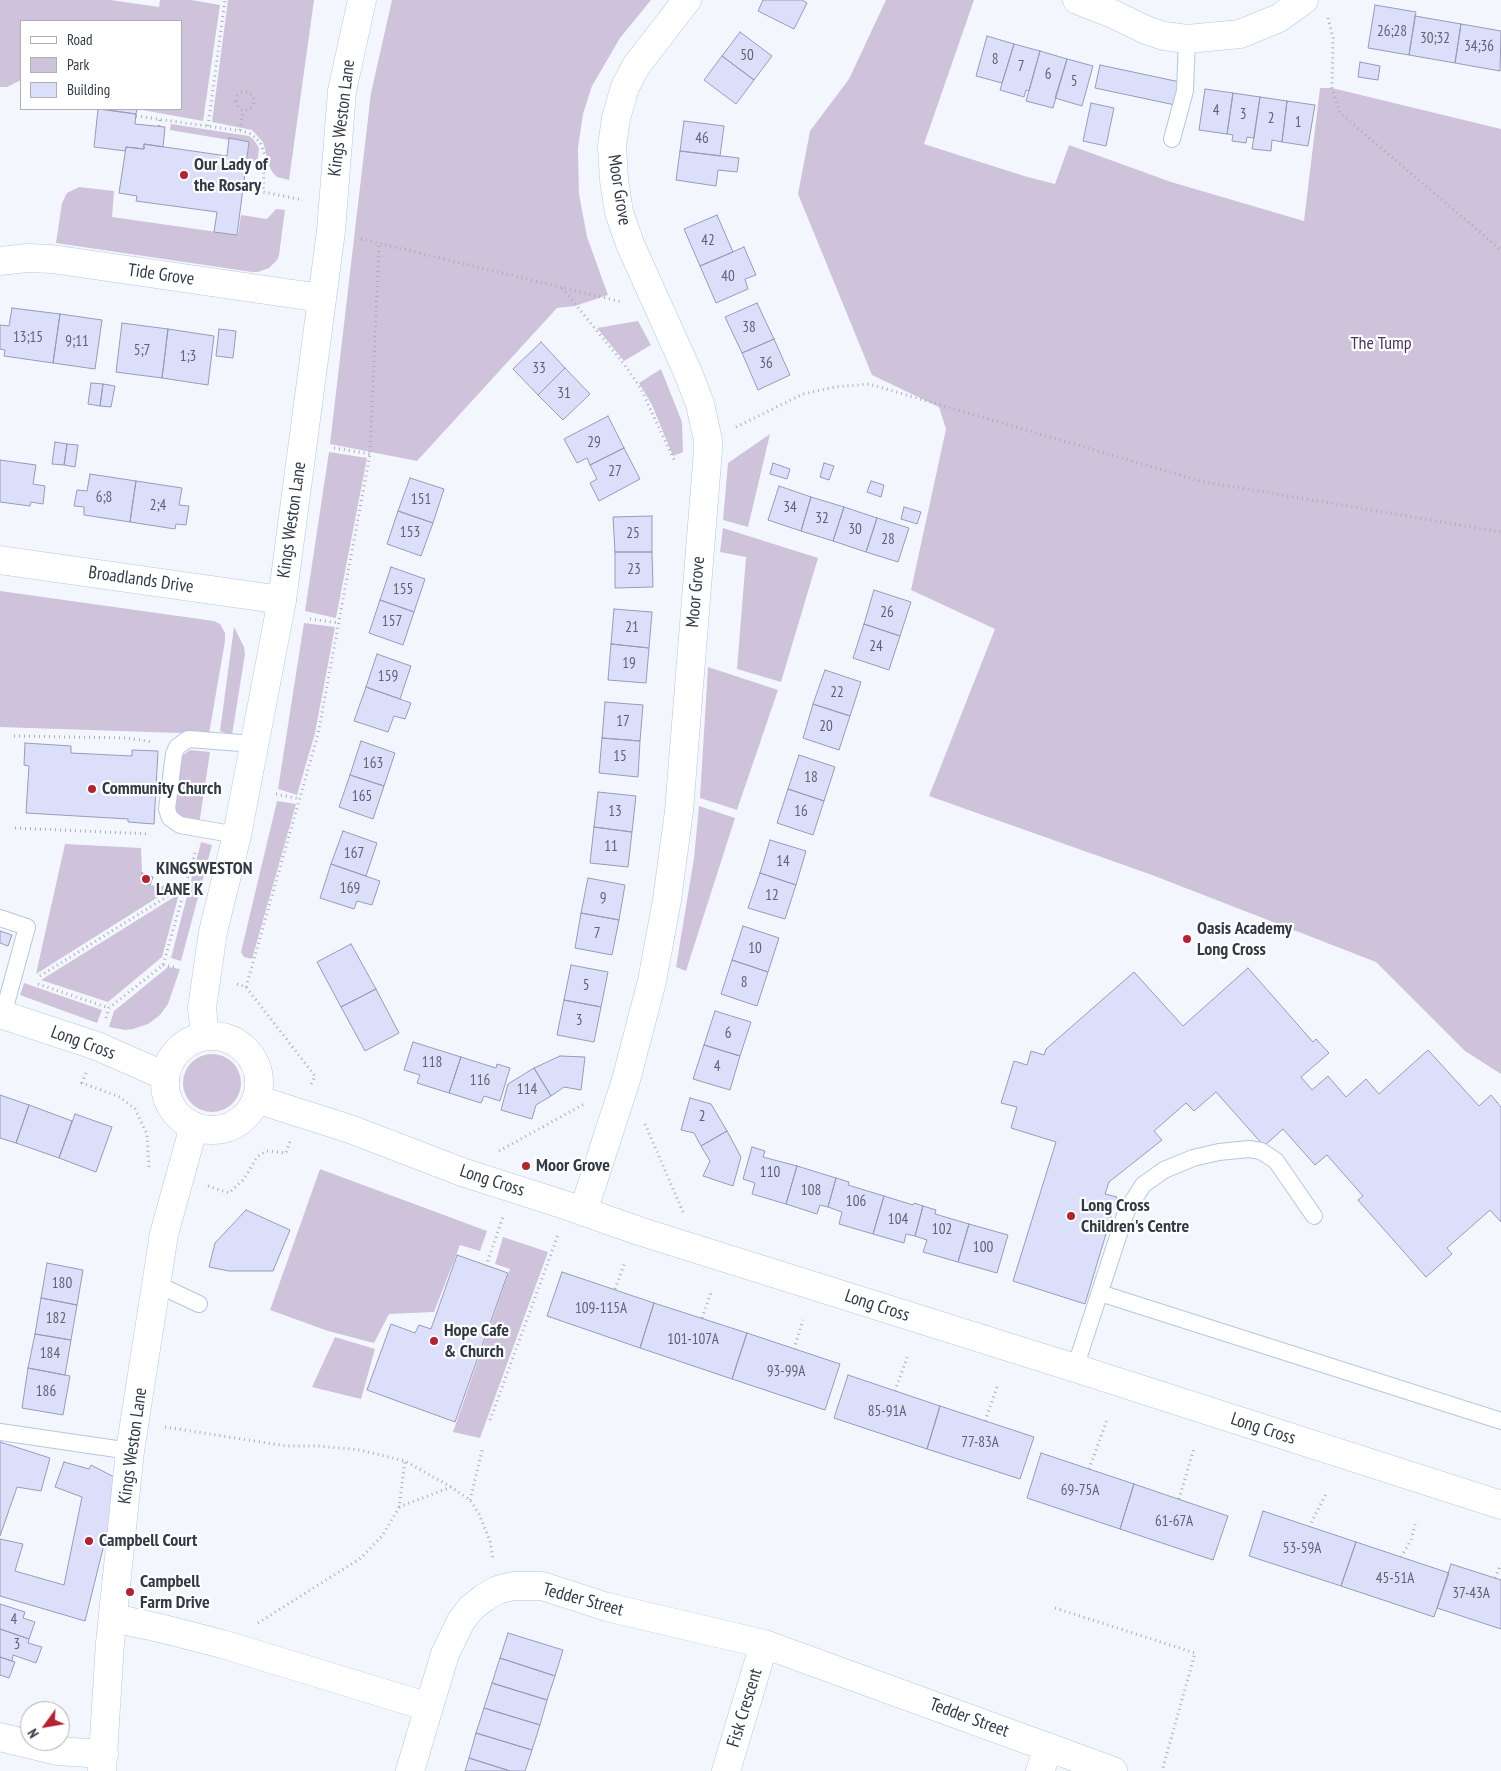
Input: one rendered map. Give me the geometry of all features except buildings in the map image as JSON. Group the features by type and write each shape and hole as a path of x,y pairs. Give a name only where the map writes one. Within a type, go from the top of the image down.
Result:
{"street":[{"name":"Kings Weston Lane","path":"205,1036 202,1008 213,932 237,835 282,600 332,219 342,91 362,0"},
{"name":"Moor Grove","path":"576,1209 628,1071 652,981 667,900 679,811 695,593 706,487 708,440 700,404 689,375 630,244 619,212 614,180 612,146 616,118 625,88 636,66 687,0"},
{"path":"1077,0 1113,14 1146,30 1164,36 1187,39 1240,34 1315,5"},
{"name":"Tide Grove","path":"0,261 27,258 52,260 321,298"},
{"name":"Broadlands Drive","path":"0,560 282,600"},
{"name":"Long Cross","path":"2,1015 97,1046 165,1076"},
{"path":"205,1036 219,1036 232,1040 244,1048 252,1059 259,1085 256,1099 248,1112 238,1122 224,1128 208,1130 194,1126 181,1118 171,1106 166,1092 165,1076 170,1061 179,1049 191,1040 205,1036"},
{"name":"Long Cross","path":"256,1099 350,1129 462,1172 576,1209 639,1232 1074,1368 1501,1505"},
{"name":"Kings Weston Lane","path":"103,1762 112,1618 130,1451 164,1234 194,1126"},
{"name":"Tedder Street","path":"410,1771 445,1654 461,1621 471,1608 484,1598 497,1590 513,1586 542,1586 607,1607 764,1644 1045,1759 1113,1771"},
{"path":"112,1618 222,1644 429,1707"},
{"name":"Fisk Crescent","path":"726,1771 764,1644"},
{"path":"0,1737 103,1762"}],"lane":[{"path":"1172,138 1184,91 1187,39"},
{"path":"237,835 180,825 170,818 167,809 174,754 177,747 188,739 254,744"},
{"path":"0,918 27,927 2,1015"},
{"path":"1074,1368 1126,1212 1143,1185 1164,1170 1193,1158 1219,1152 1249,1150 1261,1152 1276,1162 1314,1216"},
{"path":"156,1286 199,1304"},
{"path":"1100,1293 1501,1421"},
{"path":"0,1432 130,1451"}],"path":[{"path":"208,126 225,0"},
{"path":"1315,5 1332,38 1332,88 1340,113 1501,250"},
{"path":"246,92 250,93 254,101 250,108 243,110 238,106 236,100 238,95 246,92"},
{"path":"240,130 243,110"},
{"path":"136,116 240,130 256,138 264,155 263,192"},
{"path":"159,126 160,119"},
{"path":"244,188 263,192 332,219 379,243 659,311"},
{"path":"246,987 318,734 370,454 379,243"},
{"path":"562,287 624,364 640,387 675,463 706,487"},
{"path":"708,440 803,394 835,387 869,384 1200,481 1501,532"},
{"path":"303,443 370,454"},
{"path":"14,736 127,738 177,747"},
{"path":"15,828 150,834 170,818"},
{"path":"97,1046 109,1008 163,965 188,883 201,829"},
{"path":"39,977 188,883"},
{"path":"163,965 206,974 246,987 315,1076 299,1112"},
{"path":"31,982 109,1008"},
{"path":"486,1266 512,1188"},
{"path":"490,1420 576,1209"},
{"path":"615,1289 626,1262"},
{"path":"702,1318 712,1290"},
{"path":"794,1349 803,1320"},
{"path":"895,1391 908,1355"},
{"path":"985,1421 998,1384"},
{"path":"1089,1469 1107,1420"},
{"path":"135,1422 286,1446 319,1446 360,1450 405,1462 470,1500 479,1514 490,1541 497,1590"},
{"path":"470,1500 483,1447"},
{"path":"1179,1499 1194,1448"},
{"path":"222,1644 361,1558 382,1536 399,1508 405,1462"},
{"path":"399,1508 450,1487"},
{"path":"1310,1527 1327,1492"},
{"path":"1401,1557 1411,1540 1416,1521"},
{"path":"1495,1578 1501,1564"},
{"path":"1055,1608 1195,1653 1162,1771"}],"green space":[{"path":"0,0 110,0 159,7 160,0 191,0 220,5 203,121 142,110 182,110 182,20 20,20 20,80 7,87 0,87"},
{"path":"228,0 314,0 289,180 277,177 273,173 263,142 252,130 212,122"},
{"path":"392,0 651,0 620,38 592,86 583,114 578,148 579,194 587,237 608,295 575,306 557,308 417,461 330,444 371,93"},
{"name":"The Tump","path":"886,0 974,0 924,144 1055,184 1069,145 1171,182 1304,221 1320,88 1332,88 1501,129 1501,1074 1465,1051 1376,962 1152,875 929,796 995,629 911,590 946,429 939,407 872,375 798,194 810,131 849,79"},
{"path":"171,124 249,136 259,148 257,164 247,161 249,142 170,130"},
{"path":"79,187 114,191 112,217 238,235 241,215 267,219 276,209 285,210 279,255 269,268 252,272 56,243 62,203 67,193"},
{"path":"638,321 651,345 624,361 597,328"},
{"path":"661,369 682,422 683,452 673,456 652,405 639,383"},
{"path":"770,434 748,527 723,520 728,463"},
{"path":"329,452 367,458 336,618 305,611"},
{"path":"723,528 818,558 781,682 737,669 746,557 720,552"},
{"path":"0,591 214,621 220,624 225,633 225,641 209,734 0,727"},
{"path":"304,623 335,627 315,733 297,795 278,789"},
{"path":"234,627 244,647 245,654 232,735 220,731"},
{"path":"708,667 778,690 737,810 700,798"},
{"path":"190,750 210,752 199,825 184,822 174,811 182,756"},
{"path":"277,801 296,804 252,959 244,957 241,952"},
{"path":"699,806 735,818 686,971 676,967 694,858"},
{"path":"201,842 212,845 181,961 171,958"},
{"path":"65,844 141,848 142,873 140,881 150,885 174,887 36,974"},
{"path":"179,894 162,957 108,1002 41,980"},
{"path":"168,967 180,969 168,1004 160,1015 148,1024 133,1029 125,1030 109,1027 114,1011"},
{"path":"24,983 102,1010 97,1023 20,995"},
{"path":"212,1054 228,1059 236,1067 241,1083 236,1099 228,1107 212,1112 196,1107 188,1099 183,1083 188,1067 196,1059"},
{"path":"320,1169 487,1231 480,1251 460,1245 434,1312 389,1314 374,1343 328,1331 270,1310"},
{"path":"503,1237 548,1252 480,1438 453,1432 510,1269 495,1264"},
{"path":"335,1337 375,1349 361,1399 312,1387"}],"place":[{"name":"Our Lady of the Rosary","path":"184,175"},
{"name":"Community Church","path":"92,789"},
{"name":"KINGSWESTON LANE K","path":"146,879"},
{"name":"Oasis Academy Long Cross","path":"1187,939"},
{"name":"Moor Grove","path":"526,1166"},
{"name":"Long Cross Children's Centre","path":"1071,1216"},
{"name":"Hope Cafe & Church","path":"434,1341"},
{"name":"Campbell Court","path":"89,1541"},
{"name":"Campbell Farm Drive","path":"130,1592"}]}
